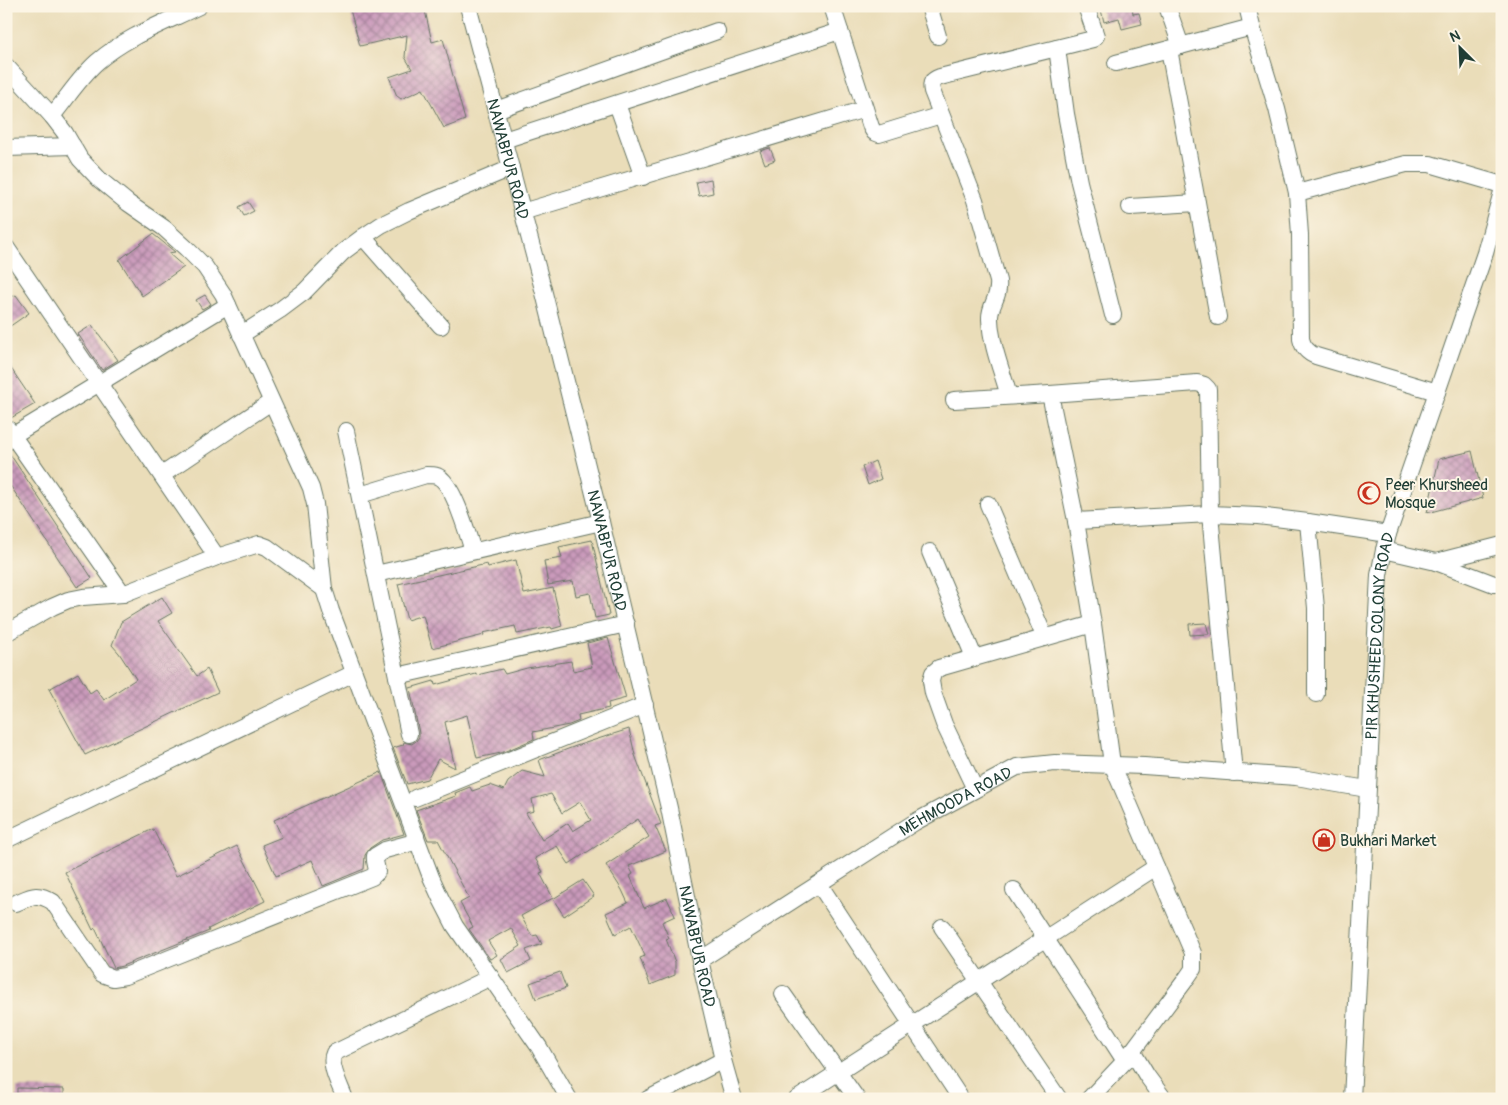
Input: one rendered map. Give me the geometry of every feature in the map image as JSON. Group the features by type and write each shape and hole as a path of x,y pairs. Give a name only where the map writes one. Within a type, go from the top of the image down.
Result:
{"street":[{"path":"52,116 96,64 109,53 136,36 199,6"},
{"name":"NAWABPUR ROAD","path":"468,6 546,298 626,624 669,808 700,960 734,1099"},
{"path":"832,6 874,132 879,134 941,115"},
{"path":"929,6 938,36"},
{"path":"1009,396 994,342 990,318 990,311 998,294 998,281 975,200 930,84 932,80 940,77 1095,38 1096,36 1086,6"},
{"path":"1168,6 1197,203 1218,317"},
{"path":"1247,6 1277,109 1297,193 1300,235 1301,339 1303,346 1316,356 1437,392"},
{"path":"1116,63 1252,27"},
{"path":"504,140 840,31"},
{"path":"496,110 717,32"},
{"path":"1057,48 1066,114 1079,182 1113,315"},
{"path":"6,66 52,116 65,133 80,159 100,180 128,203 164,228 186,248 205,267 223,294 311,488 315,504 324,589 340,638 441,899 455,926 539,1047 568,1099"},
{"path":"617,104 643,177"},
{"path":"522,212 865,109"},
{"path":"6,148 73,146"},
{"path":"1297,193 1406,164 1430,164 1502,185"},
{"path":"241,334 280,310 304,292 343,252 362,237 408,211 511,168"},
{"name":"PIR KHUSHEED COLONY ROAD","path":"1352,1099 1379,575 1388,534 1485,253 1502,192"},
{"path":"1130,207 1197,203"},
{"path":"362,237 441,326"},
{"path":"6,247 217,558"},
{"path":"123,594 9,432 99,384 228,305"},
{"path":"954,400 1197,383 1204,384 1208,389 1210,514 1234,773"},
{"path":"1050,394 1076,521 1093,624 1112,764 1193,953 1193,969 1129,1056 1089,1099"},
{"path":"162,475 271,402"},
{"path":"346,431 409,734"},
{"path":"360,495 426,476 436,475 443,480 452,492 474,551"},
{"path":"988,504 1045,638"},
{"path":"1076,521 1210,514 1258,516 1388,534"},
{"path":"376,574 601,522"},
{"path":"1308,522 1316,608 1316,694"},
{"path":"6,633 68,600 123,594 259,544 267,547 324,589"},
{"path":"1436,562 1502,545"},
{"path":"1384,550 1436,562 1494,584 1502,584"},
{"path":"930,552 974,657"},
{"path":"397,676 626,624"},
{"path":"975,789 944,724 933,693 931,681 934,673 939,668 974,657 1093,624"},
{"path":"6,840 354,673"},
{"path":"415,798 645,705"},
{"name":"MEHMOODA ROAD","path":"700,960 915,822 1017,767 1055,763 1112,764 1296,777 1367,789"},
{"path":"16,903 31,896 43,896 53,902 102,974 113,978 125,976 372,877 377,872 375,856 385,850 411,843 416,836"},
{"path":"797,1099 1156,867"},
{"path":"819,884 962,1099"},
{"path":"1014,890 1045,939 1129,1056 1164,1099"},
{"path":"942,927 1059,1099"},
{"path":"345,1099 332,1065 334,1054 491,977"},
{"path":"783,994 857,1099"},
{"path":"648,1099 723,1060"}],"building":[{"path":"349,6 424,6 432,42 443,39 465,120 444,128 423,89 401,99 397,96 389,77 412,69 405,57 407,35 360,46"},
{"path":"1100,6 1132,6 1133,14 1139,13 1142,24 1122,29 1119,18 1104,22"},
{"path":"770,148 775,160 765,164 760,151"},
{"path":"711,179 713,193 699,196 696,182"},
{"path":"248,202 254,211 244,216 239,207"},
{"path":"153,234 175,252 168,253 184,267 142,296 119,260"},
{"path":"16,295 29,313 6,329 6,299"},
{"path":"205,295 211,304 202,309 196,300"},
{"path":"92,325 118,360 102,370 78,334"},
{"path":"6,361 35,404 11,418 6,411 6,397 10,395 6,387"},
{"path":"6,448 92,578 77,587 6,479"},
{"path":"1472,451 1483,498 1427,513 1439,459"},
{"path":"875,461 881,479 868,485 862,467"},
{"path":"592,540 609,615 595,618 590,593 576,596 573,581 548,585 544,561 562,558 559,547"},
{"path":"516,560 524,594 553,588 562,626 517,634 515,626 432,648 423,615 407,620 398,584 487,564 488,567"},
{"path":"162,597 172,613 158,621 197,676 207,669 218,692 85,755 49,689 78,673 90,693 96,689 104,700 136,679 112,645 121,622"},
{"path":"1206,623 1209,634 1190,635 1189,624"},
{"path":"608,638 626,698 608,703 609,708 578,715 579,721 569,725 533,732 534,739 501,753 477,758 467,715 445,722 455,768 438,759 427,779 407,784 393,748 403,745 404,742 412,744 419,737 410,688 434,681 435,685 502,669 505,674 527,668 571,661 573,671 592,667 587,643"},
{"path":"629,729 635,755 661,824 655,826 666,851 629,866 633,874 630,876 644,908 667,898 675,916 662,922 669,938 666,939 675,962 675,975 650,985 640,958 645,956 631,926 615,934 606,913 628,903 606,865 649,837 638,819 569,864 557,846 535,858 543,872 540,873 553,898 521,916 532,936 537,935 542,944 526,950 531,961 508,973 501,959 521,946 511,928 488,941 497,955 490,959 469,929 473,927 460,903 469,898 438,840 428,840 416,810 456,796 455,793 470,787 472,791 490,785 504,790 508,782 522,771 545,777 539,760","holes":["551,794 562,813 580,802 591,820 573,831 568,823 542,840 526,813 534,811 532,799"]},
{"path":"381,772 404,834 382,840 370,848 365,855 364,869 323,886 312,860 276,876 262,845 282,837 274,820"},
{"path":"153,829 176,876 237,846 265,901 208,929 209,931 114,968 65,872"},
{"path":"583,880 594,896 564,916 553,899"},
{"path":"560,972 566,988 536,999 530,983"},
{"path":"17,1088 64,1089 64,1099 17,1099"}],"place":[{"name":"Peer Khursheed Mosque","path":"1369,493"},
{"name":"Bukhari Market","path":"1324,840"}]}
